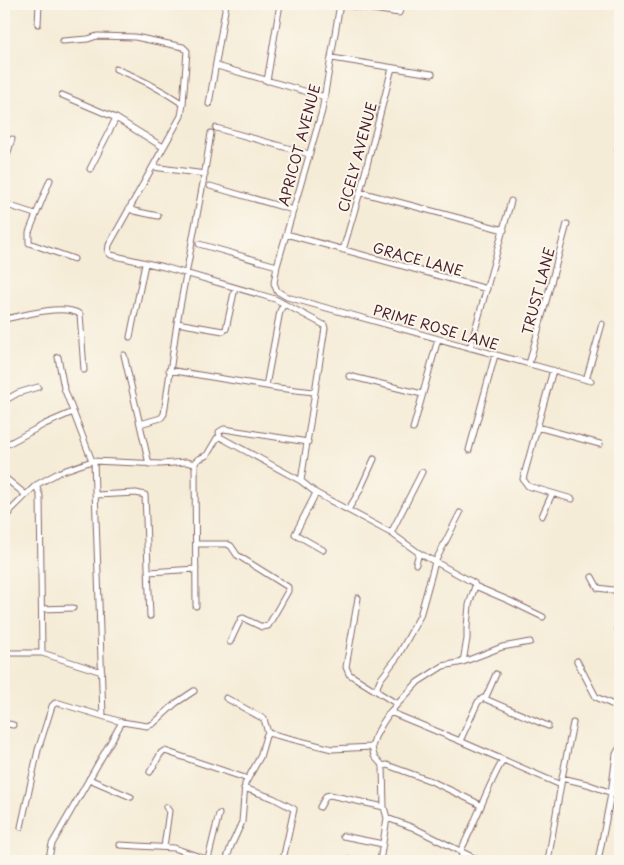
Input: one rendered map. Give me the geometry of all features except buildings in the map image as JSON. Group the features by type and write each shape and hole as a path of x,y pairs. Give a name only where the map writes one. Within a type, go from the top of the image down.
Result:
{"street":[{"path":"38,24 39,4"},
{"path":"209,104 226,4"},
{"path":"267,81 280,4"},
{"path":"340,4 399,13 401,12 402,4"},
{"name":"APRICOT AVENUE","path":"277,291 274,282 277,266 325,97 340,4"},
{"path":"63,41 88,39 98,36 134,37 184,47 188,53 184,104 181,116 109,245 108,252 111,255 275,299 324,325 302,481"},
{"path":"332,58 432,74"},
{"path":"216,66 325,97"},
{"name":"CICELY AVENUE","path":"343,250 392,68"},
{"path":"116,69 138,76 184,104"},
{"path":"62,95 116,118 163,147"},
{"path":"90,169 116,118"},
{"path":"216,128 309,154"},
{"path":"140,424 161,418 164,414 177,324 211,133"},
{"path":"4,165 12,139"},
{"path":"153,167 205,174"},
{"path":"50,180 29,232 29,243 74,259"},
{"path":"210,186 293,210"},
{"path":"360,192 504,230"},
{"path":"470,348 512,201"},
{"path":"4,204 36,214"},
{"path":"129,208 134,212 158,216"},
{"name":"TRUST LANE","path":"529,364 568,224"},
{"name":"GRACE LANE","path":"286,234 487,289"},
{"path":"198,244 277,266"},
{"path":"130,337 145,264"},
{"path":"177,324 223,331 226,329 235,288"},
{"name":"PRIME ROSE LANE","path":"277,291 287,297 588,381 602,324"},
{"path":"266,386 276,329 280,311 284,304"},
{"path":"4,319 59,309 75,311 80,314 84,370"},
{"path":"413,429 438,339"},
{"path":"469,450 495,355"},
{"path":"124,356 149,464"},
{"path":"58,357 64,388 93,461 96,495 102,716"},
{"path":"170,370 314,392"},
{"path":"553,370 523,479 528,486 572,499"},
{"path":"350,376 422,394"},
{"path":"4,401 18,393 38,387"},
{"path":"4,446 45,424 73,412"},
{"path":"537,427 600,444"},
{"path":"220,437 219,432 224,429 308,442"},
{"path":"196,606 195,464 197,460 207,455 217,438 220,437"},
{"path":"220,437 302,481 316,493 391,533 419,554 474,583 475,586 543,617"},
{"path":"348,510 359,492 374,458"},
{"path":"4,517 36,485 60,472 93,461 149,464 186,462 195,464"},
{"path":"391,533 422,472"},
{"path":"4,477 26,495"},
{"path":"36,485 40,496 42,653"},
{"path":"96,495 136,493 145,495 150,616"},
{"path":"316,493 295,534 323,550"},
{"path":"542,516 552,494"},
{"path":"4,507 10,512"},
{"path":"378,691 378,684 398,656 420,616 435,562 460,513"},
{"path":"196,544 226,544 231,546 237,555 288,587 288,591 268,626 262,627 246,619 240,619 230,642"},
{"path":"416,564 419,554"},
{"path":"149,572 196,569"},
{"path":"592,577 598,588 620,591"},
{"path":"464,662 469,606 475,586"},
{"path":"358,598 346,667 350,674 397,704"},
{"path":"42,609 73,608"},
{"path":"380,861 387,818 384,807 383,766 374,756 372,747 375,737 390,712 418,682 443,666 464,662 502,647 530,642"},
{"path":"4,653 42,653 102,672"},
{"path":"578,661 596,696 620,708"},
{"path":"486,699 496,674"},
{"path":"21,827 38,750 52,706 55,703 140,726 153,724 194,691"},
{"path":"226,698 264,719 268,733 260,757 244,788 242,822 226,861"},
{"path":"460,740 478,702 486,699 548,726"},
{"path":"390,712 460,740 561,785"},
{"path":"48,861 52,844 122,722"},
{"path":"4,723 13,725"},
{"path":"548,861 573,723"},
{"path":"268,733 332,749 372,747"},
{"path":"598,861 611,794 616,754 620,747"},
{"path":"150,772 161,752 165,751 248,780"},
{"path":"459,861 481,806 503,760"},
{"path":"383,766 387,765 431,781 481,806"},
{"path":"562,778 608,790 611,794 620,796"},
{"path":"89,779 131,797"},
{"path":"244,788 273,798 294,809 284,855"},
{"path":"320,807 326,796 330,795 384,807"},
{"path":"164,847 169,811 166,807"},
{"path":"120,845 174,848 210,860 219,814"},
{"path":"387,818 414,828 480,861"},
{"path":"343,836 383,844"},
{"path":"347,860 355,861"}]}
